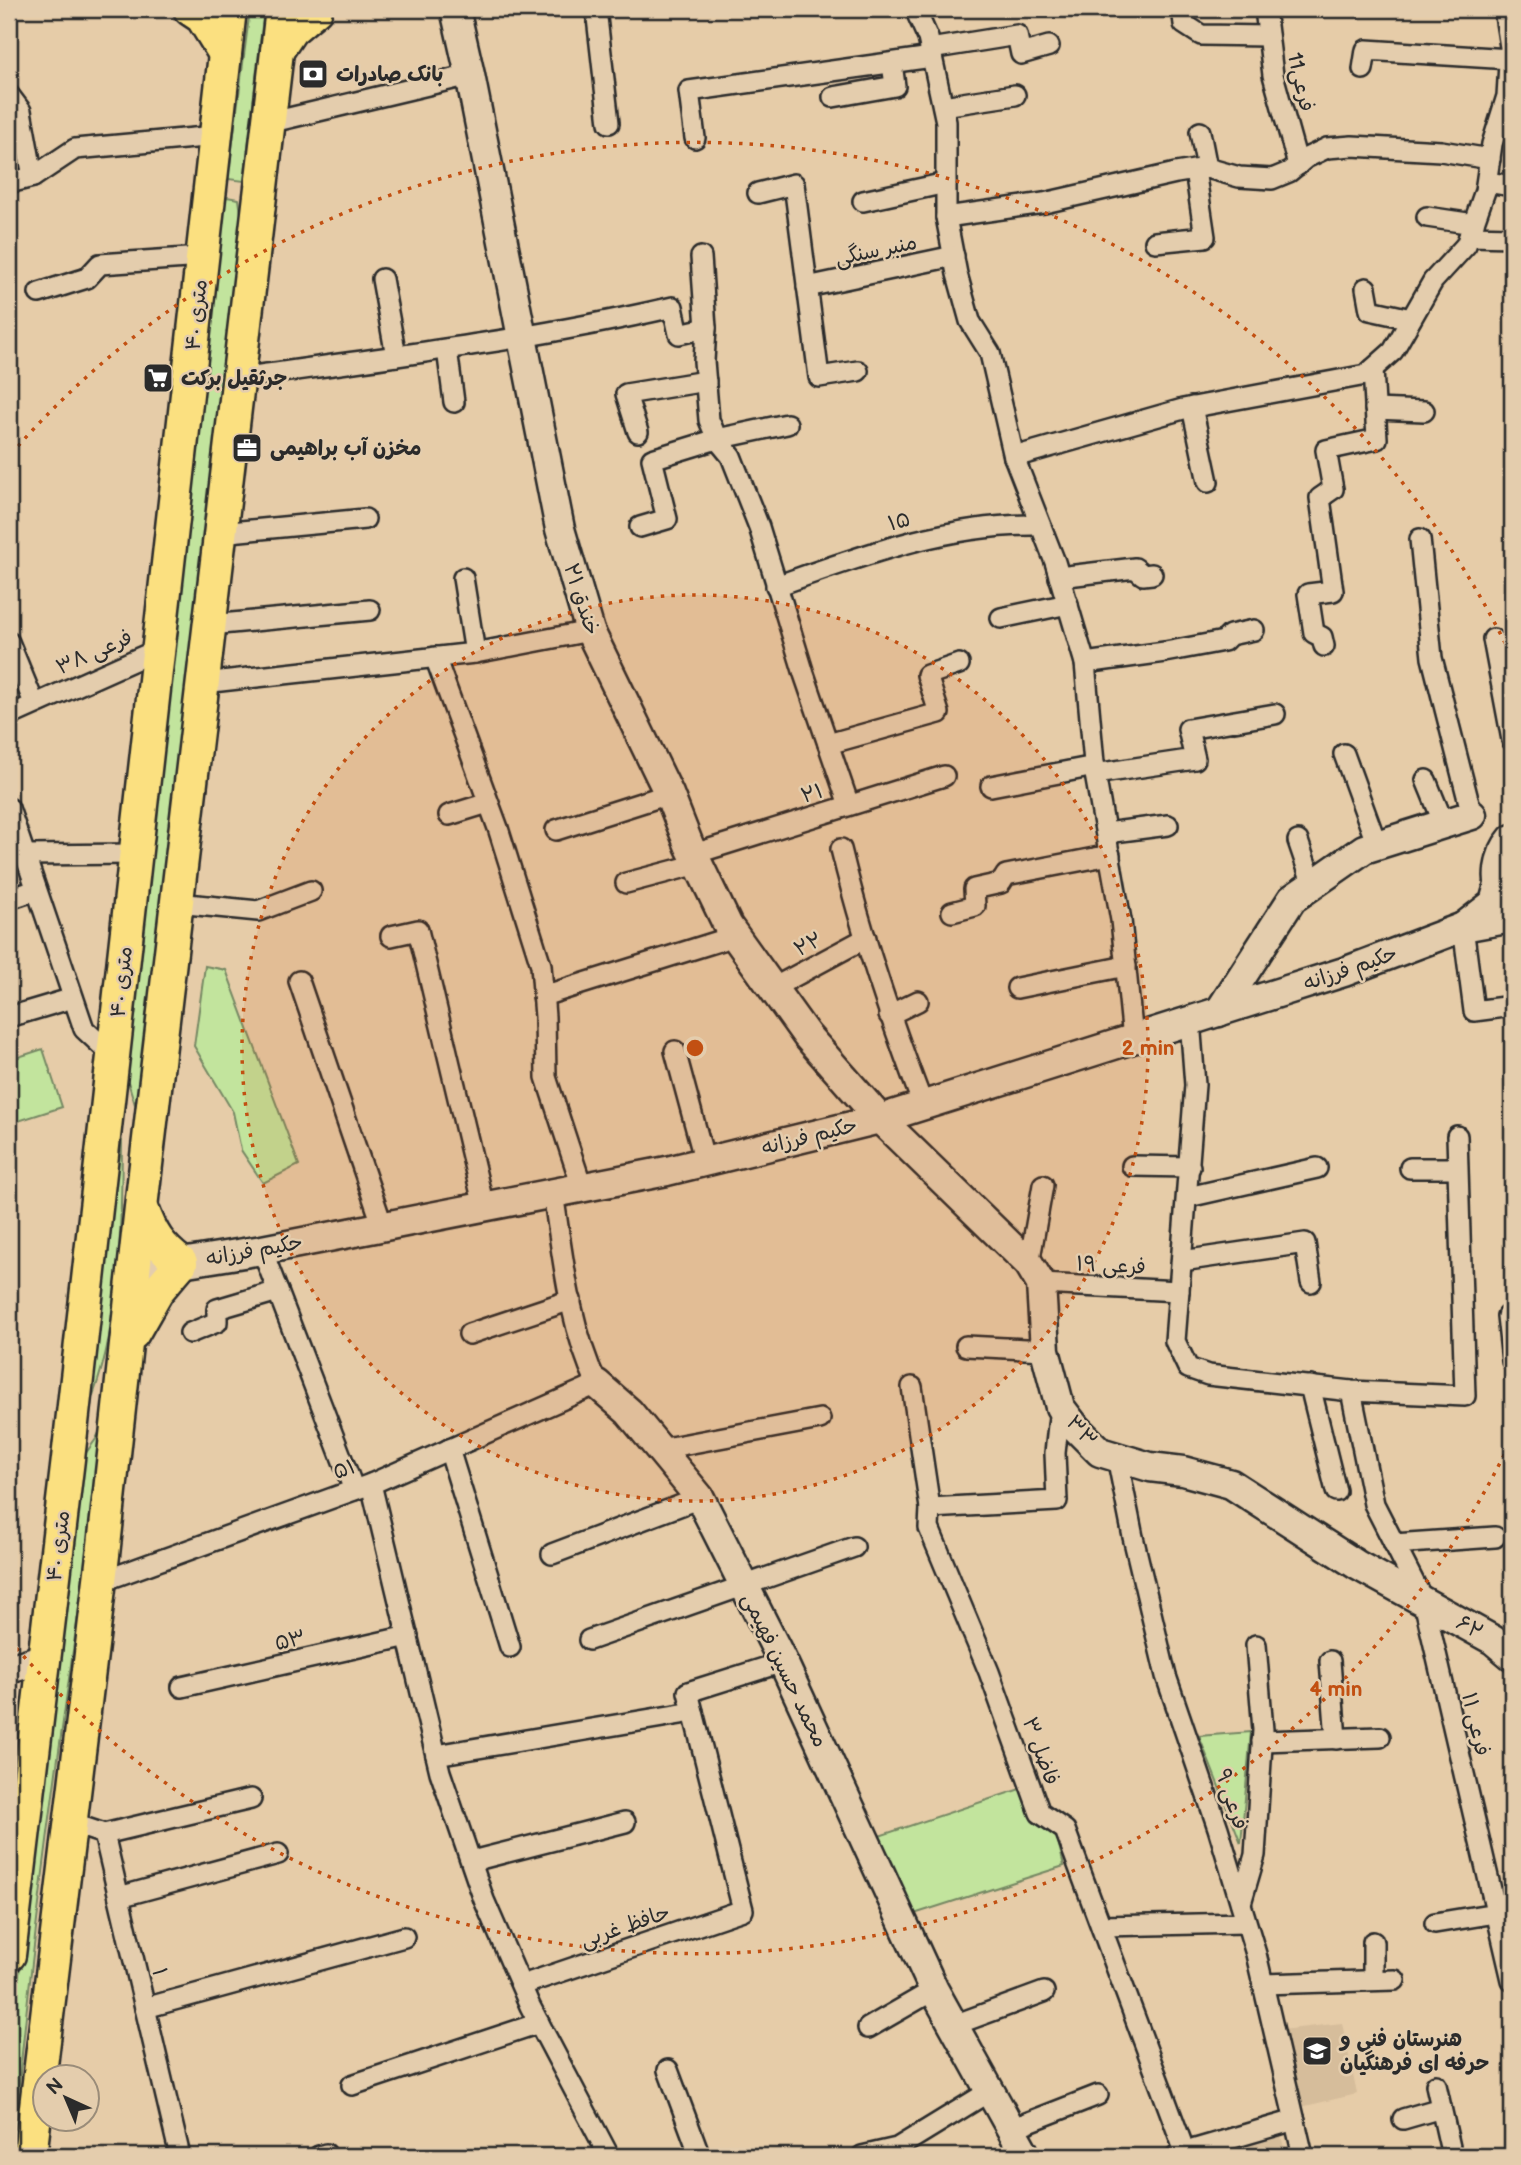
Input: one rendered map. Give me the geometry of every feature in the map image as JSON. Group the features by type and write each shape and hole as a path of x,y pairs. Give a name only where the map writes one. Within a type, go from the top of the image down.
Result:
{"main road":[{"path":"190,9 202,17 225,54"},
{"name":"۴۰ متری","path":"9,1955 18,1796 45,1658 230,9"},
{"path":"30,2156 100,1582 141,1207 282,9"},
{"path":"277,51 291,30 316,9"},
{"path":"208,205 220,190 234,188 247,192 259,208"},
{"path":"113,1056 118,1092 129,1120 132,1139 125,1243 135,1267"},
{"path":"126,1346 157,1291 181,1263 161,1247 141,1207"},
{"path":"68,1459 99,1406 114,1346 122,1280 135,1267"}],"street":[{"name":"۲۱ خندق","path":"454,9 470,75 560,529 590,631 734,936 807,1036 880,1119"},
{"path":"596,9 609,124"},
{"path":"915,9 931,53 946,122 946,217 954,256 971,321 990,354 1014,457 1059,577 1085,663 1095,770 1126,966 1133,1039"},
{"path":"1182,9 1184,24 1201,35 1268,36"},
{"name":"فرعی11","path":"1265,9 1273,75 1298,165"},
{"path":"1014,457 1192,407 1366,375 1393,351 1433,281 1466,245 1487,183 1492,144 1510,79 1504,9"},
{"path":"695,138 689,91 892,63 1017,36 1021,54 1049,46"},
{"path":"1363,69 1366,50 1510,59"},
{"path":"833,97 895,86 892,63"},
{"path":"268,123 470,75"},
{"path":"9,95 21,111 33,177"},
{"path":"943,106 1015,95"},
{"path":"1155,242 1205,237 1200,132"},
{"path":"9,183 33,177 75,149 216,136"},
{"path":"946,217 1044,203 1201,169 1240,177 1272,179 1289,172 1306,158 1327,148 1352,146 1441,151 1490,159"},
{"path":"863,201 946,183"},
{"path":"1487,183 1512,186"},
{"path":"758,193 794,184 819,377 858,371"},
{"path":"1427,218 1471,230 1512,237"},
{"name":"منبر سنگی","path":"807,287 954,256"},
{"path":"39,292 87,278 100,264 202,257"},
{"path":"701,257 706,328 704,361 709,419 718,439 731,456 759,527 849,805"},
{"path":"382,279 396,356"},
{"path":"1366,288 1370,310 1411,319"},
{"path":"239,378 521,339 673,307 679,334 706,328"},
{"path":"447,349 454,402"},
{"path":"1324,646 1322,637 1314,633 1308,594 1333,591 1320,498 1333,489 1326,450 1377,439 1373,369"},
{"path":"638,432 626,394 706,381"},
{"path":"1192,407 1208,482"},
{"path":"1376,409 1424,411"},
{"path":"640,527 667,519 652,459 718,439 788,424"},
{"path":"220,533 365,519"},
{"name":"۱۵","path":"776,586 860,556 922,538 1003,524 1040,525"},
{"path":"1219,1012 1292,899 1364,849 1472,815 1432,659 1420,538"},
{"path":"1059,577 1135,568 1143,575 1152,574"},
{"path":"463,578 475,653"},
{"path":"1001,618 1068,604"},
{"path":"210,625 370,610"},
{"path":"1085,663 1224,641 1230,635 1254,629"},
{"path":"203,684 475,653 590,631"},
{"path":"1493,639 1512,740"},
{"path":"9,642 34,703"},
{"name":"فرعی ۳۸","path":"9,716 159,649"},
{"path":"435,657 488,803 541,965 545,1077 582,1188"},
{"path":"828,744 939,713 927,675 959,664"},
{"path":"991,786 1095,770 1195,759 1188,729 1275,714"},
{"path":"1344,754 1377,845"},
{"name":"۲۱","path":"626,883 849,805 944,776"},
{"path":"1426,780 1444,824"},
{"path":"556,830 668,794"},
{"path":"449,815 488,803"},
{"path":"9,808 83,1029 113,1056"},
{"path":"1106,833 1168,825"},
{"path":"1463,927 1505,896 1502,850 1512,839"},
{"path":"1298,841 1312,885"},
{"path":"841,849 889,1014 923,1105"},
{"path":"24,855 136,854"},
{"path":"952,912 975,906 974,889 1001,883 1006,875 1110,855"},
{"path":"9,899 36,890"},
{"path":"177,903 258,911 311,891"},
{"path":"1463,927 1512,918"},
{"path":"1463,927 1474,1011 1512,1006"},
{"name":"حکیم فرزانه","path":"135,1267 181,1263 262,1250 582,1188 705,1162 880,1119 1345,972 1463,927"},
{"path":"391,936 418,930 484,1207"},
{"path":"543,996 734,936"},
{"name":"۲۲","path":"771,989 866,938"},
{"path":"1017,988 1126,966"},
{"path":"299,981 383,1227"},
{"path":"9,1017 73,998"},
{"path":"889,1014 918,1001"},
{"path":"1191,1020 1195,1085 1175,1340 1188,1368 1208,1375 1351,1391 1465,1396 1457,1136"},
{"path":"675,1051 705,1162"},
{"path":"880,1119 1035,1274"},
{"path":"1132,1166 1190,1167"},
{"path":"1188,1197 1317,1168"},
{"path":"1410,1168 1457,1168"},
{"path":"1035,1274 1043,1185"},
{"name":"محمد حسین فهیمی","path":"553,1193 571,1300 586,1359 597,1384 629,1412 700,1498 783,1662 934,1990 1026,2156"},
{"path":"1182,1261 1305,1243 1311,1282"},
{"path":"262,1250 362,1487 408,1636 436,1755 484,1900 539,2023 609,2156"},
{"name":"فرعی ۱۹","path":"1035,1274 1179,1291"},
{"name":"۳۳","path":"1035,1274 1045,1350 1060,1406 1089,1443 1100,1452 1150,1467 1183,1471 1231,1484 1357,1565 1424,1602"},
{"path":"190,1333 217,1322 217,1309 278,1291"},
{"path":"469,1334 571,1300"},
{"path":"1512,1316 1507,1316 1512,1361"},
{"path":"966,1346 1045,1350"},
{"name":"۵۱","path":"100,1582 362,1487 597,1384"},
{"path":"1310,1386 1336,1491"},
{"name":"فاضل ۳","path":"912,1387 930,1508 929,1528 989,1672 1040,1813 1065,1830 1181,2154"},
{"name":"فرعی ۱۱","path":"1351,1391 1374,1503 1424,1602 1512,1980"},
{"path":"930,1508 1057,1502 1055,1453 1060,1406"},
{"path":"660,1450 820,1419"},
{"path":"449,1449 510,1647"},
{"name":"فرعی ۹","path":"1117,1457 1166,1676 1218,1828 1243,1913 1263,1984 1303,2156"},
{"path":"552,1554 700,1498"},
{"path":"1394,1544 1495,1536"},
{"path":"589,1640 854,1547"},
{"name":"۶۲","path":"1424,1602 1493,1640 1512,1656"},
{"name":"۵۳","path":"182,1687 408,1636"},
{"path":"1101,1926 1243,1913 1255,1855 1262,1741 1256,1645"},
{"path":"9,1669 45,1658"},
{"path":"1329,1661 1336,1739"},
{"path":"436,1755 693,1712 688,1692 783,1662"},
{"name":"حافظ غربی","path":"522,1985 743,1910 693,1712"},
{"path":"1262,1741 1380,1737"},
{"path":"71,1823 104,1834 251,1799"},
{"path":"472,1861 625,1822"},
{"name":"۱","path":"104,1834 180,2156"},
{"path":"119,1896 278,1854"},
{"path":"1434,1923 1496,1913"},
{"path":"145,2008 404,1937"},
{"path":"1373,1942 1373,1980"},
{"path":"1263,1984 1395,1980"},
{"path":"868,2028 934,1990"},
{"path":"954,2025 1044,1992"},
{"path":"352,2085 539,2023"},
{"path":"668,2070 700,2156"},
{"path":"1436,2085 1452,2156"},
{"path":"862,2156 898,2152 990,2091"},
{"path":"1011,2129 1098,2095"},
{"path":"1403,2119 1441,2108"},
{"path":"1181,2154 1295,2120"}],"shaded area":[{"name":"هنرستان فنی و حرفه ای فرهنگیان","path":"1342,2023 1357,2094 1301,2107 1281,2030"},
{"path":"1281,2136 1286,2156 1204,2156"}],"green space":[{"path":"250,9 264,9 244,181 228,179"},
{"path":"221,196 239,199 241,214 157,939 141,1124 125,1072"},
{"path":"205,966 226,970 299,1165 263,1183 241,1150 233,1112 194,1046"},
{"path":"43,1049 62,1107 9,1124 9,1060"},
{"path":"114,1132 122,1141 117,1277 108,1345 88,1408"},
{"path":"107,1416 54,1786 12,2156 9,2156 9,2055 83,1457 96,1439"},
{"path":"1251,1732 1241,1843 1199,1736"},
{"path":"1020,1789 1032,1821 1057,1837 1064,1866 914,1914 876,1837"}],"place":[{"name":"بانک صادرات","path":"313,74"},
{"name":"جرثقیل برکت","path":"158,378"},
{"name":"مخزن آب براهیمی","path":"247,448"},
{"name":"هنرستان فنی و حرفه ای فرهنگیان","path":"1317,2051"}]}
